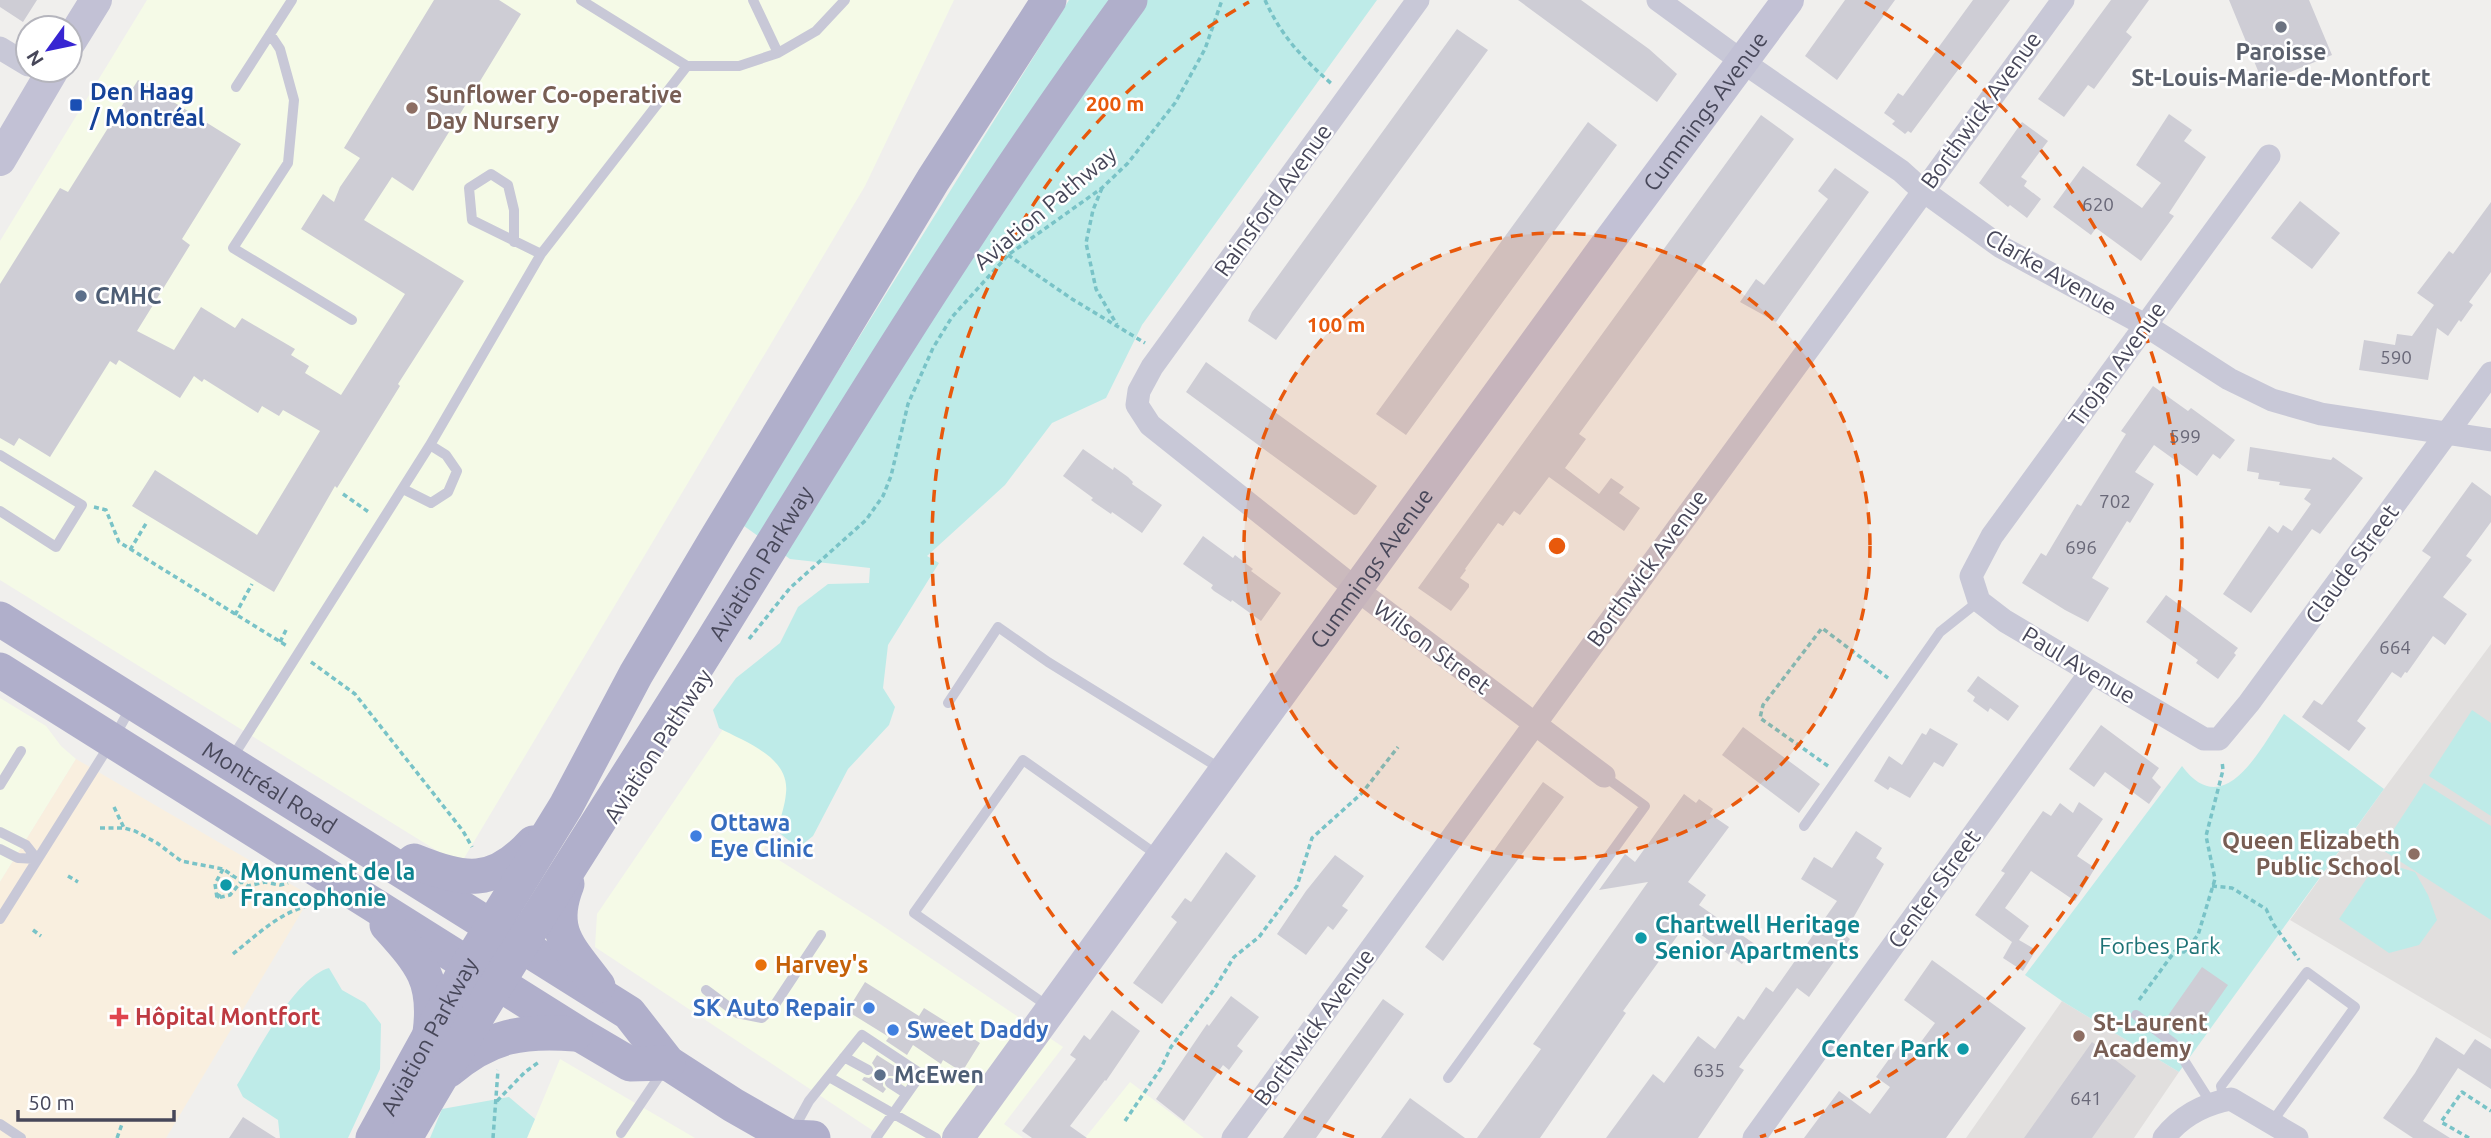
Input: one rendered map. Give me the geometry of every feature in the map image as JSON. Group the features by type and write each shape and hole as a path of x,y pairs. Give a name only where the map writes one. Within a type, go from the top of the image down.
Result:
{"main road":[{"name":"Aviation Parkway","path":"405,1138 441,1077 483,974 492,926 566,806 636,674 715,541 933,180 1049,0"},
{"name":"Aviation Parkway","path":"373,1138 429,1040 483,974 521,944 953,258 1130,0"},
{"name":"Montréal Road","path":"0,619 629,1013 668,1063 733,1105 795,1138"},
{"name":"Montréal Road","path":"0,670 579,1034 630,1064 668,1063"},
{"path":"336,830 445,873 463,877 481,876 517,859 566,806"},
{"path":"576,860 559,906 560,931 608,1000"},
{"path":"366,902 410,950 427,978 433,1009 429,1040"},
{"path":"441,1077 471,1052 509,1035 553,1032 579,1034"}],"street":[{"path":"84,19 96,0"},
{"name":"Rainsford Avenue","path":"1137,405 1139,391 1161,353 1418,0"},
{"name":"Clarke Avenue","path":"1658,0 1901,171 1922,190 2001,247 2145,325 2229,379 2272,400 2321,414 2491,440"},
{"name":"Cummings Avenue","path":"958,1138 1702,114 1788,0"},
{"name":"Borthwick Avenue","path":"1233,1138 2063,0"},
{"path":"0,160 35,84"},
{"name":"Trojan Avenue","path":"1979,601 1971,576 1993,536 2269,156"},
{"name":"Claude Street","path":"2211,739 2249,703 2491,373"},
{"name":"Wilson Street","path":"1137,405 1150,425 1356,589 1604,776"},
{"name":"Paul Avenue","path":"1979,601 2005,621 2090,673 2211,739"},
{"name":"Center Street","path":"1754,1138 2090,673"},
{"path":"2164,1138 2192,1112 2231,1099 2297,1138"}],"lane":[{"path":"236,87 292,0"},
{"path":"581,0 687,66 739,66 779,53 816,31 845,0"},
{"path":"753,0 779,53"},
{"path":"270,34 280,49 294,100 288,163 233,248 352,320"},
{"path":"229,763 404,489 541,254 687,66"},
{"path":"514,242 514,211 508,185 491,174 469,188 472,220 514,242 541,254"},
{"path":"404,489 431,503 448,492 457,471 446,455 430,445"},
{"path":"0,455 82,505 56,547 0,510"},
{"path":"1804,825 1940,632 1979,601"},
{"path":"948,703 998,627 1048,662 1223,771"},
{"path":"0,919 134,702"},
{"path":"0,785 21,751"},
{"path":"1051,1008 914,914 1023,760 1161,858"},
{"path":"1448,1079 1645,806 1604,776"},
{"path":"0,832 26,845 37,859"},
{"path":"0,849 18,858 37,859"},
{"path":"706,990 737,1013 762,1018 774,1006 821,934"},
{"path":"2217,1102 2221,1086 2306,972 2355,1007 2272,1122"},
{"path":"2136,1015 2173,1043 2217,1102"},
{"path":"795,1138 809,1101 862,1035 921,1074 876,1138"},
{"path":"844,1057 868,1070"},
{"path":"621,1133 668,1063"},
{"path":"829,1077 936,1138"},
{"path":"890,1083 907,1094"},
{"path":"0,1124 21,1138"}],"path":[{"name":"Aviation Pathway","path":"746,642 790,588 866,520 874,509 891,476 908,404 933,348 964,302 1008,255 1102,188 1128,163 1175,103 1205,49 1222,0"},
{"path":"1265,0 1279,29 1347,98"},
{"path":"1102,188 1093,210 1086,243 1096,289 1118,327"},
{"path":"1008,255 1072,299 1161,353"},
{"path":"343,494 383,522"},
{"path":"130,550 147,522"},
{"path":"235,615 252,584"},
{"path":"280,642 287,628"},
{"path":"1840,775 1760,718 1763,705 1822,628 1901,688"},
{"path":"2136,1015 2136,1005 2175,951 2185,952 2198,935 2215,879 2206,836 2223,769 2211,739"},
{"path":"1125,1121 1161,1068 1171,1047 1213,991 1234,957 1259,937 1297,886 1312,838 1362,793 1398,747"},
{"path":"114,807 124,828"},
{"path":"100,828 135,831 181,861 223,869 248,886 265,882 279,885 299,881"},
{"path":"217,898 215,884 223,869"},
{"path":"68,876 78,882"},
{"path":"217,898 233,876"},
{"path":"217,898 230,895 242,882"},
{"path":"2213,886 2232,888 2266,909 2306,972"},
{"path":"233,954 296,911 309,905 331,907"},
{"path":"33,930 41,936"},
{"path":"497,1101 525,1072 542,1060"},
{"path":"494,1138 498,1066"},
{"path":"2469,1138 2441,1122 2462,1092 2491,1111"},
{"path":"117,1138 122,1124"}],"shaded area":[{"path":"147,0 954,0 865,186 460,865 0,580 0,241"},
{"name":"Queen Elizabeth Public School","path":"2491,644 2491,1039 2290,920"},
{"path":"0,698 46,726 61,746 76,759 0,882"},
{"path":"726,725 805,776 763,850 874,920 1063,1047 1004,1124 1023,1138 884,1138 595,947 597,914"},
{"name":"Hôpital Montfort","path":"76,759 311,896 166,1138 0,1138 0,882"},
{"name":"St-Laurent Academy","path":"2062,1001 2179,1072 2134,1138 1966,1138"},
{"path":"560,1059 695,1138 527,1138"},
{"path":"1130,1082 1204,1138 1085,1138"}],"green space":[{"path":"1069,0 1377,0 1142,325 1106,398 1052,423 1005,485 927,556 939,563 888,645 883,688 895,707 889,725 848,769 813,836 798,848 777,831 786,793 781,770 764,752 719,728 713,710 736,678 780,643 798,607 828,584 869,583 870,568 790,559 744,526"},
{"path":"2472,710 2491,723 2491,816 2429,776"},
{"name":"Forbes Park","path":"2284,714 2384,789 2179,1072 2062,1001 2025,975 2182,766 2198,782 2213,787 2227,784 2253,760"},
{"path":"2424,783 2491,826 2491,920 2381,849"},
{"path":"2391,865 2415,872 2428,895 2437,920 2419,945 2389,953 2339,919 2367,878"},
{"path":"329,968 342,990 365,1003 381,1024 380,1069 348,1138 280,1138 278,1120 243,1097 237,1085 290,1001 316,975"},
{"path":"509,1097 535,1119 527,1138 430,1138 442,1109"}],"building":[{"path":"0,0 37,0 28,14 14,14 14,16 0,7"},
{"name":"CMHC","path":"434,0 499,0 521,14 413,191 392,177 364,220 464,281 398,384 400,386 337,488 335,486 274,592 132,506 155,470 257,535 320,431 283,410 279,416 262,406 258,413 204,379 202,382 194,376 180,398 119,360 116,365 110,361 50,457 19,438 14,446 0,438 0,284 60,188 68,192 138,80 241,144 182,239 190,245 137,331 174,350 201,307 235,328 242,318 295,349 291,355 309,366 305,373 341,395 405,294 301,229 323,194 334,202 340,187 360,158 344,148"},
{"path":"1518,0 1581,0 1649,49 1677,74 1657,102"},
{"path":"1845,0 1895,0 1837,80 1805,56"},
{"path":"1973,0 2010,0 1911,133 1908,131 1905,134 1892,124 1895,121 1884,113 1898,93 1903,96"},
{"path":"2111,0 2149,0 2126,32 2132,37 2094,89 2088,85 2064,117 2038,99"},
{"name":"Paroisse St-Louis-Marie-de-Montfort","path":"2229,0 2309,0 2332,55 2263,83"},
{"path":"1457,29 1488,50 1276,340 1248,321 1252,312"},
{"path":"2169,114 2192,130 2184,141 2206,157 2169,213 2174,216 2141,261 2096,228 2091,235 2053,207 2083,166 2142,208 2161,183 2136,165"},
{"path":"1761,115 1794,139 1579,434 1586,439 1565,468 1599,494 1611,478 1624,487 1619,493 1640,508 1624,531 1549,477 1520,515 1514,511 1503,526 1498,523 1460,578 1469,584 1469,587 1451,611 1418,588"},
{"path":"1588,122 1617,145 1406,435 1376,414"},
{"path":"2022,122 2048,141 2021,177 2027,181 2024,186 2041,199 2027,218 2010,205 2008,207 1979,183"},
{"path":"1835,168 1869,192 1776,322 1740,302 1756,279 1764,285 1828,199 1818,191"},
{"path":"2300,201 2340,233 2312,269 2271,238"},
{"path":"2491,202 2491,272 2469,302 2473,305 2448,336 2437,328 2428,380 2359,370 2364,340 2395,345 2397,334 2412,336 2434,305 2417,293 2449,251 2453,254"},
{"path":"1206,362 1377,486 1357,514 1354,515 1186,392"},
{"path":"2153,386 2188,411 2191,408 2235,440 2220,459 2213,454 2197,476 2154,445 2135,472 2154,484 2130,523 2127,521 2092,578 2109,588 2088,622 2022,583 2041,553 2046,556 2077,504 2081,506 2126,434 2121,431"},
{"path":"2250,447 2331,460 2333,457 2363,478 2320,534 2312,529 2251,613 2223,594 2269,526 2278,533 2283,525 2292,531 2311,504 2304,499 2311,489 2258,479 2259,473 2247,471"},
{"path":"1083,449 1113,470 1114,467 1128,477 1132,484 1162,505 1142,533 1095,503 1091,500 1093,498 1063,476"},
{"path":"2472,482 2491,496 2491,522 2466,556 2472,560 2443,597 2467,614 2445,645 2433,636 2407,673 2401,678 2392,672 2357,721 2366,728 2349,751 2302,717 2314,700 2322,705 2431,557 2422,551"},
{"path":"1203,536 1233,558 1235,555 1253,569 1251,571 1281,593 1261,621 1214,591 1211,588 1213,585 1183,564"},
{"path":"2166,595 2238,648 2234,653 2236,655 2218,679 2196,663 2198,660 2146,622"},
{"path":"1978,676 2019,706 2008,721 1990,708 1988,712 1973,701 1975,697 1967,691"},
{"path":"2101,725 2159,768 2152,778 2161,787 2149,804 2105,772 2094,787 2069,769"},
{"path":"1743,727 1820,784 1799,813 1722,755"},
{"path":"1930,728 1958,744 1943,767 1934,762 1910,798 1890,787 1888,790 1874,781 1889,756 1902,765 1922,733 1926,735"},
{"path":"1543,782 1564,797 1443,961 1425,947"},
{"name":"Chartwell Heritage Senior Apartments","path":"1684,794 1696,803 1699,799 1713,809 1710,814 1729,827 1688,882 1706,895 1699,905 1756,945 1742,964 1686,924 1623,1011 1626,1013 1540,1138 1477,1138 1541,1049 1533,1044 1648,882 1599,890 1625,854 1635,862"},
{"path":"2079,802 2103,819 2077,856 2095,868 2075,901 2031,871 2005,908 2029,926 2019,940 2036,950 2023,971 2003,958 2012,942 1975,915 2005,873 2001,871 2043,811 2051,816 2060,803 2073,813"},
{"path":"1856,831 1882,848 1876,858 1884,864 1844,934 1850,939 1809,997 1797,988 1739,1067 1744,1070 1698,1138 1606,1138 1653,1074 1664,1083 1698,1036 1715,1049 1738,1016 1744,1020 1766,987 1773,992 1837,901 1801,879 1814,857 1832,868"},
{"path":"1226,852 1256,876 1162,1004 1133,983 1177,922 1171,917 1185,898 1191,902"},
{"path":"1335,855 1364,876 1342,906 1348,910 1333,930 1328,926 1306,955 1277,934"},
{"name":"Center Park","path":"1932,960 2026,1028 1946,1138 1804,1138 1839,1091 1870,1114 1890,1087 1876,1077 1900,1044 1912,1054 1935,1023 1904,1000"},
{"path":"2202,967 2228,985 2193,1035 2167,1017"},
{"path":"865,982 919,1016 924,1008 980,1043 962,1072 943,1060 941,1064 913,1045 907,1055 886,1041 889,1037 847,1011"},
{"path":"1231,996 1259,1017 1237,1046 1243,1051 1229,1070 1223,1065 1184,1121 1156,1099 1207,1024 1209,1026"},
{"path":"1383,999 1404,1014 1316,1138 1283,1138"},
{"path":"1112,1010 1140,1031 1106,1081 1070,1126 1087,1138 1032,1138 1022,1131 1076,1059 1070,1055 1084,1035 1090,1040"},
{"path":"2436,1037 2464,1055 2475,1039 2491,1049 2491,1089 2458,1068 2423,1121 2450,1138 2413,1138 2383,1118 2415,1073"},
{"path":"2092,1042 2136,1076 2092,1138 2024,1138"},
{"name":"McEwen","path":"877,1055 899,1069 894,1076 883,1079 886,1089 883,1093 862,1080 875,1074 876,1069 872,1063"},
{"path":"1410,1098 1465,1138 1381,1138"},
{"path":"243,1117 276,1138 229,1138"}],"place":[{"name":"Paroisse St-Louis-Marie-de-Montfort","path":"2281,27"},
{"name":"Den Haag / Montréal","path":"76,105"},
{"name":"Sunflower Co-operative Day Nursery","path":"412,108"},
{"name":"CMHC","path":"81,296"},
{"name":"Ottawa Eye Clinic","path":"696,836"},
{"name":"Queen Elizabeth Public School","path":"2414,854"},
{"name":"Monument de la Francophonie","path":"226,885"},
{"name":"Chartwell Heritage Senior Apartments","path":"1641,938"},
{"name":"Harvey's","path":"761,965"},
{"name":"SK Auto Repair","path":"869,1008"},
{"name":"Hôpital Montfort","path":"119,1017"},
{"name":"Sweet Daddy","path":"893,1030"},
{"name":"St-Laurent Academy","path":"2079,1036"},
{"name":"Center Park","path":"1963,1049"},
{"name":"McEwen","path":"880,1075"}]}
